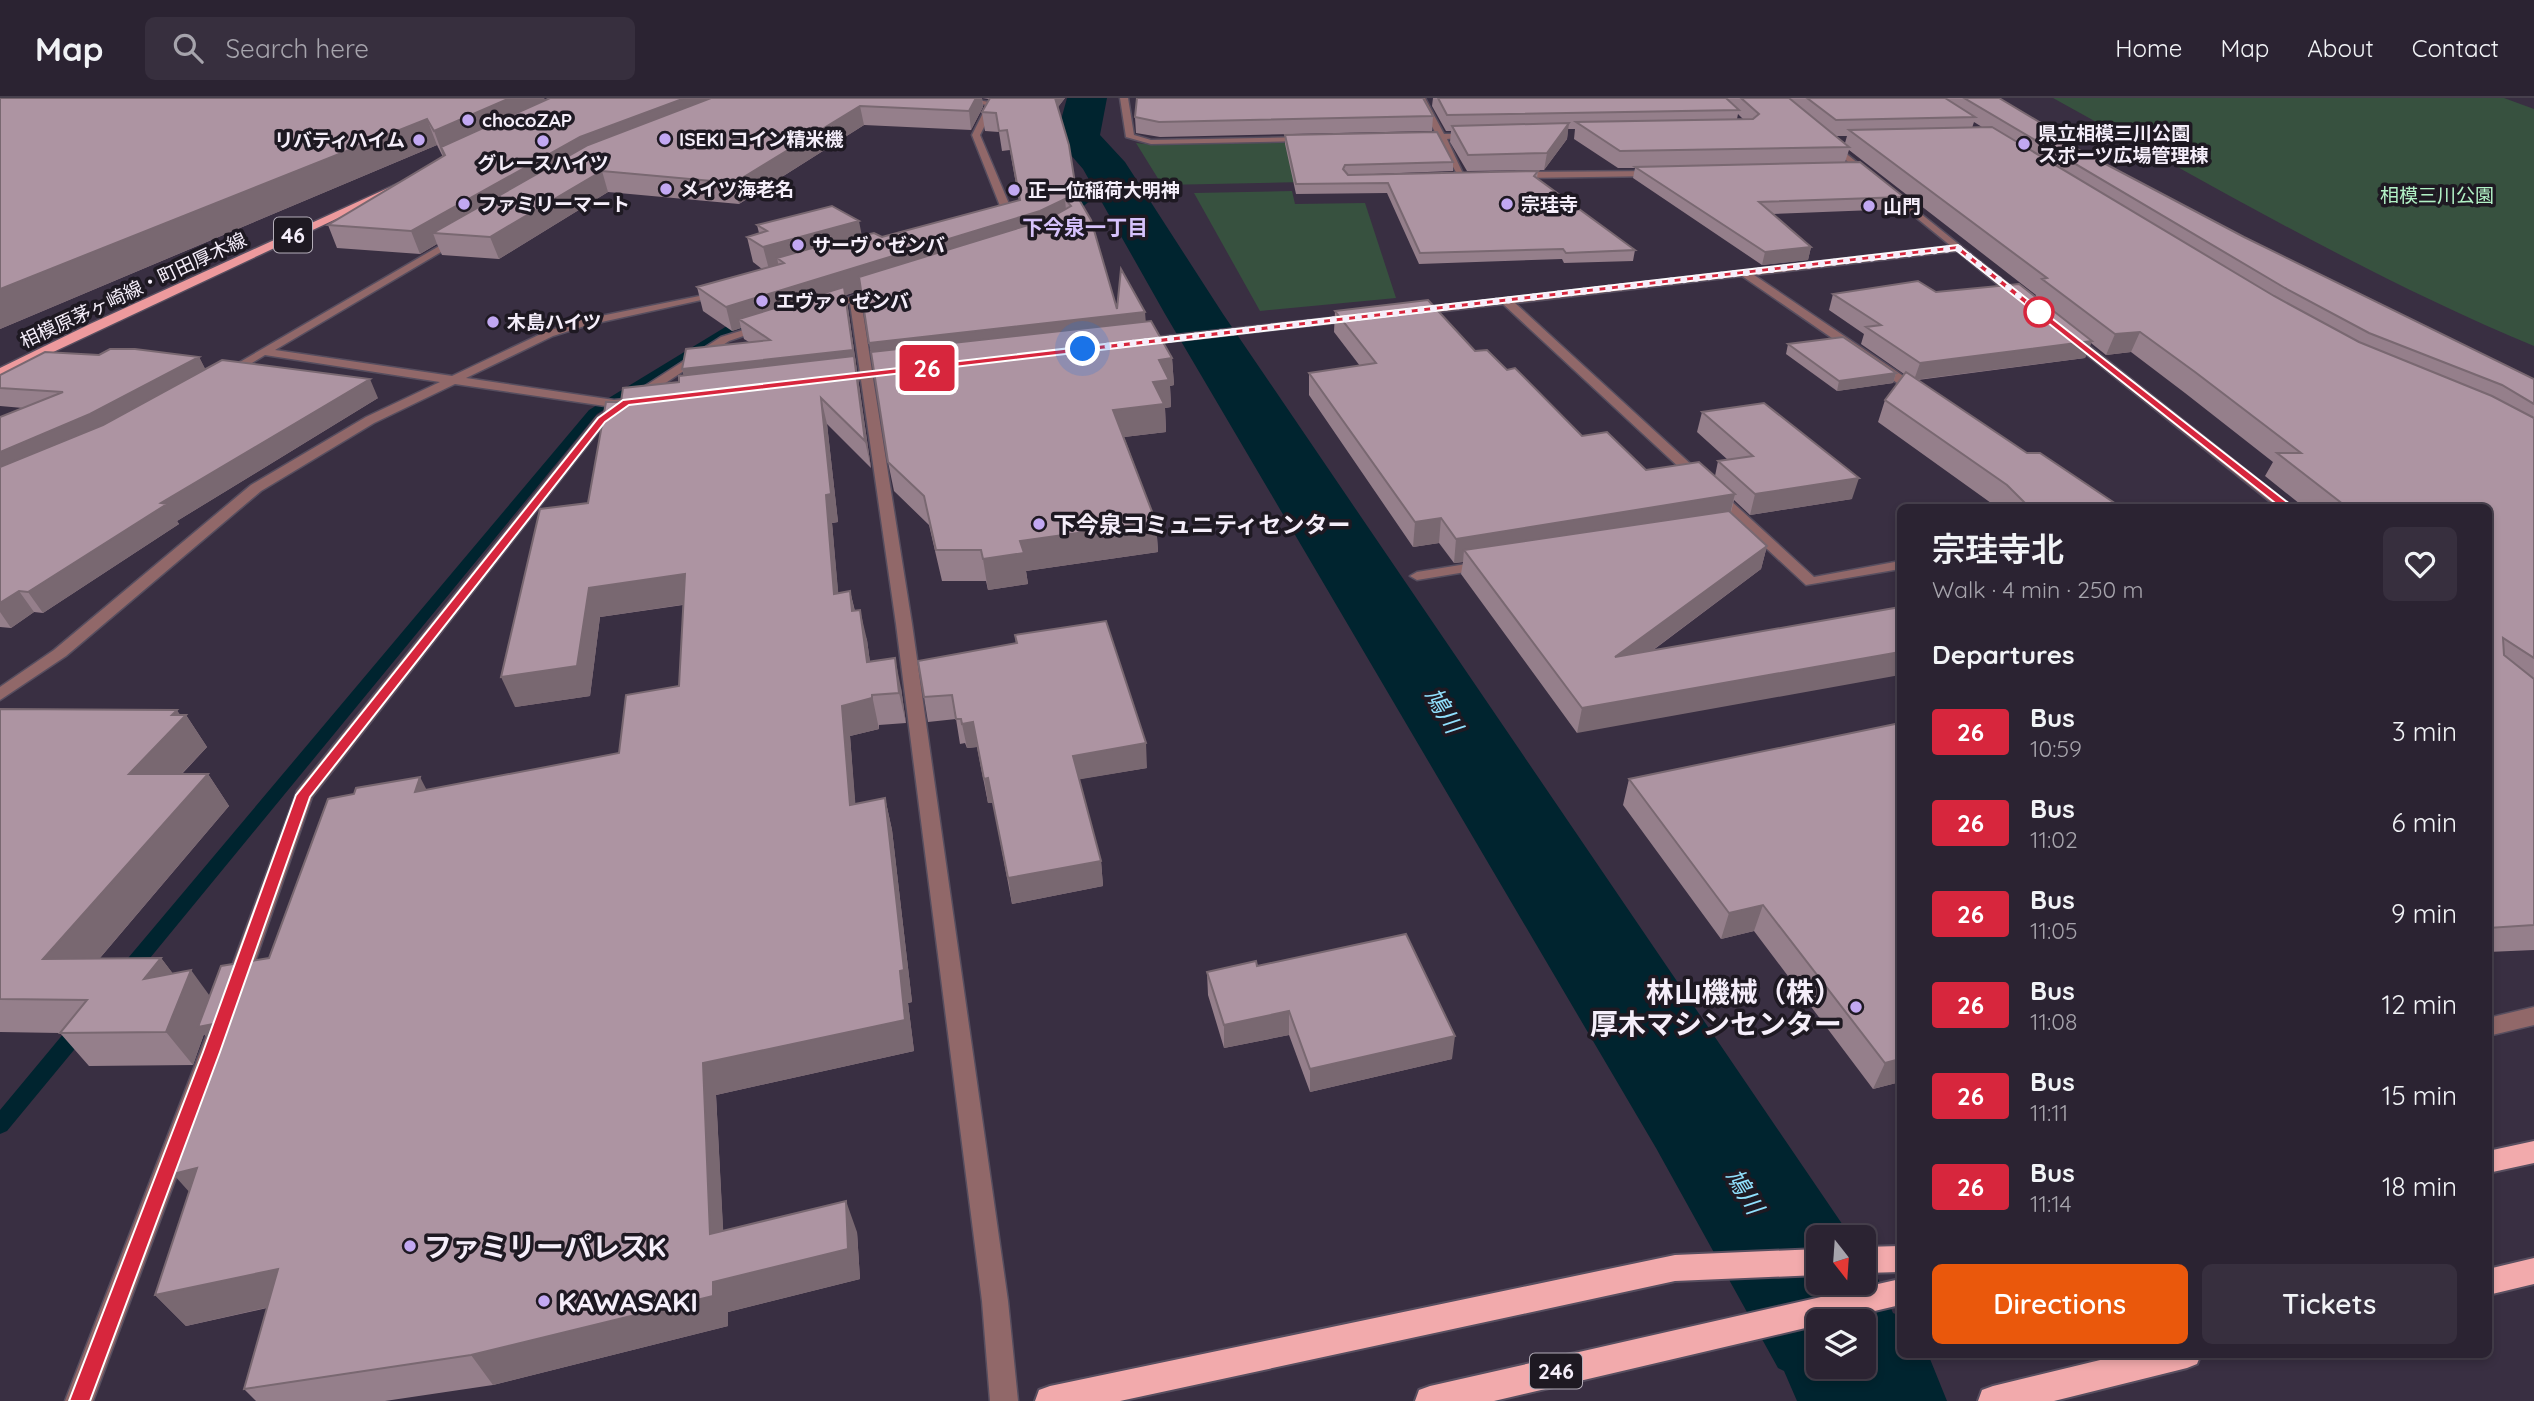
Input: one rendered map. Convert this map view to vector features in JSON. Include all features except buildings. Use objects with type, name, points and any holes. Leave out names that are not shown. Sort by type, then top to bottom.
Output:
[{"type":"highway","points":[[2492,1161],[2534,1152]]},
{"type":"highway","points":[[1050,1401],[1675,1268],[1806,1263]]},
{"type":"highway","points":[[2492,1281],[2534,1271]]},
{"type":"highway","name":"246","points":[[1430,1401],[1682,1340],[1897,1293]]},
{"type":"highway","points":[[1993,1401],[2170,1358]]},
{"type":"main road","name":"相模原茅ヶ崎線・町田厚木線","points":[[0,373],[94,326],[407,182]]},
{"type":"street","points":[[940,98],[992,103],[976,135],[1007,211],[1002,218],[987,224]]},
{"type":"street","points":[[1422,100],[1462,176]]},
{"type":"street","points":[[1409,102],[1436,101]]},
{"type":"street","points":[[1140,106],[1126,102],[1130,137],[1151,142],[1316,139]]},
{"type":"street","points":[[1820,134],[2035,308]]},
{"type":"street","points":[[1399,137],[1481,136]]},
{"type":"street","points":[[1830,142],[1843,142]]},
{"type":"street","points":[[1849,169],[1862,169]]},
{"type":"street","points":[[1503,176],[1669,172]]},
{"type":"street","points":[[1449,177],[1476,176]]},
{"type":"street","points":[[212,382],[475,227]]},
{"type":"street","points":[[1401,313],[1958,248]]},
{"type":"street","points":[[1744,273],[1929,399]]},
{"type":"street","points":[[816,310],[894,285]]},
{"type":"street","points":[[0,695],[60,653],[256,488],[370,420],[549,334],[585,322],[732,290]]},
{"type":"street","points":[[855,298],[869,376],[995,1301],[1004,1401]]},
{"type":"street","points":[[1507,302],[1740,524],[1811,582],[1897,566]]},
{"type":"street","points":[[1123,344],[1374,316]]},
{"type":"street","points":[[79,1401],[212,1052],[303,795],[601,420],[620,403],[726,339],[777,323]]},
{"type":"street","points":[[2057,326],[2282,504]]},
{"type":"street","points":[[265,352],[456,378],[594,401],[620,403],[663,399]]},
{"type":"street","points":[[828,380],[909,371]]},
{"type":"street","points":[[1417,576],[1500,562]]},
{"type":"street","points":[[2492,1026],[2534,1016]]},
{"type":"green space","name":"相模三川公園","points":[[2053,98],[2504,98],[2534,109],[2534,346],[2351,260]]},
{"type":"green space","points":[[1334,141],[1348,181],[1162,185],[1136,143],[1155,145]]},
{"type":"green space","points":[[1292,191],[1295,204],[1365,203],[1396,298],[1260,311],[1194,193]]},
{"type":"waterway","name":"鳩川","points":[[1087,98],[1078,138],[1102,162],[1194,314],[1699,1112],[1820,1309]]},
{"type":"waterway","points":[[1067,216],[1112,178]]},
{"type":"waterway","points":[[125,975],[593,412],[731,328],[749,323]]},
{"type":"waterway","points":[[0,1125],[81,1027]]},
{"type":"waterway","name":"鳩川","points":[[1861,1379],[1875,1401]]},
{"type":"bus line","name":"26","points":[[79,1401],[212,1052],[303,795],[601,420],[627,402],[1958,248],[2282,504]]},
{"type":"place","name":"chocoZAP","points":[[468,120]]},
{"type":"place","name":"ISEKI コイン精米機","points":[[665,139]]},
{"type":"place","name":"リバティハイム","points":[[419,140]]},
{"type":"place","name":"グレースハイツ","points":[[543,141]]},
{"type":"place","name":"県立相模三川公園 スポーツ広場管理棟","points":[[2024,144]]},
{"type":"place","name":"メイツ海老名","points":[[666,189]]},
{"type":"place","name":"正一位稲荷大明神","points":[[1014,190]]},
{"type":"place","name":"ファミリーマート","points":[[464,204]]},
{"type":"place","name":"宗珪寺","points":[[1507,204]]},
{"type":"place","name":"山門","points":[[1869,206]]},
{"type":"place","name":"サーヴ・ゼンバ","points":[[798,245]]},
{"type":"place","name":"エヴァ・ゼンバ","points":[[762,301]]},
{"type":"place","name":"木島ハイツ","points":[[493,322]]},
{"type":"place","name":"下今泉コミュニティセンター","points":[[1039,524]]},
{"type":"place","name":"林山機械（株） 厚木マシンセンター","points":[[1856,1007]]},
{"type":"place","name":"ファミリーパレスK","points":[[410,1246]]},
{"type":"place","name":"KAWASAKI","points":[[544,1301]]},
{"type":"district","name":"下今泉一丁目","points":[[1085,227]]},
{"type":"route","points":[[1083,349],[1958,248],[2046,317],[2039,312]]}]
